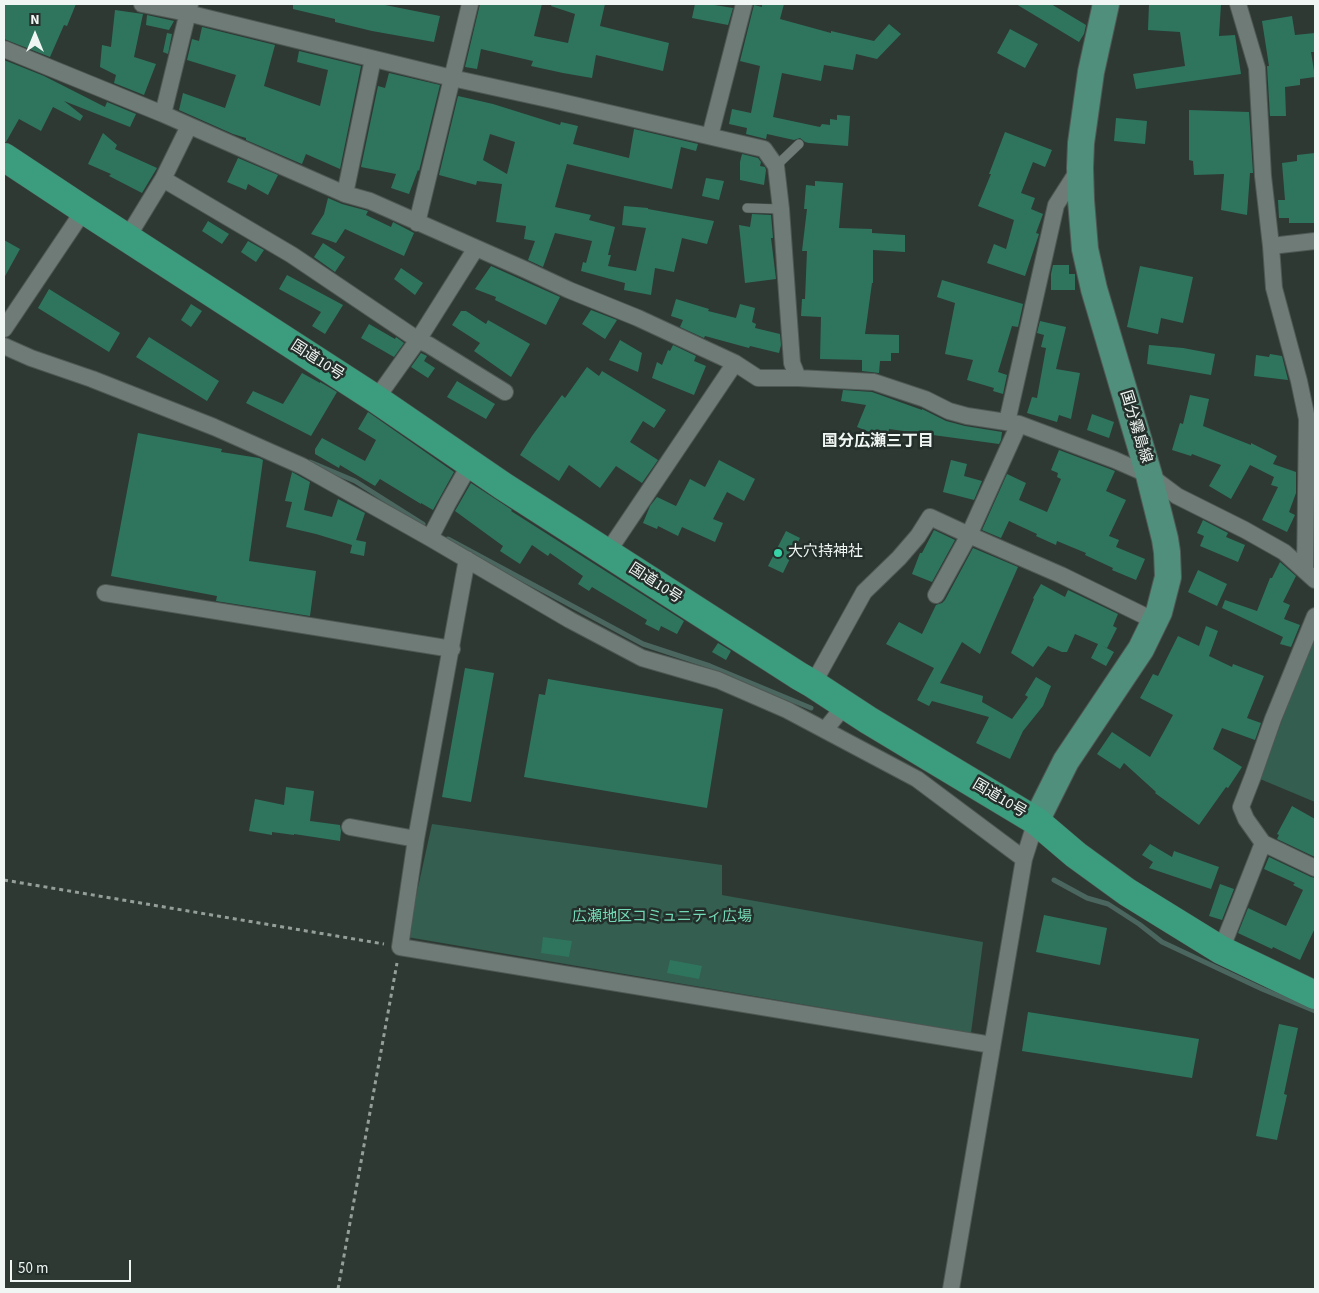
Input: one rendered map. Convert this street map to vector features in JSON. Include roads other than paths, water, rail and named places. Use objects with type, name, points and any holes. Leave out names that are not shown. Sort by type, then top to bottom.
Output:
[{"type":"highway","name":"国道10号","points":[[4,157],[376,399],[502,486],[868,720],[1036,821],[1076,855],[1127,892],[1221,950],[1315,996]]},
{"type":"main road","name":"国分霧島線","points":[[1036,821],[1066,761],[1141,649],[1159,612],[1168,577],[1165,539],[1149,475],[1094,289],[1085,248],[1081,200],[1081,143],[1090,72],[1106,4]]},
{"type":"street","points":[[142,4],[189,9],[373,59],[764,149],[776,166],[792,362],[798,378]]},
{"type":"street","points":[[417,223],[470,4]]},
{"type":"street","points":[[710,136],[744,4]]},
{"type":"street","points":[[1238,4],[1257,68],[1262,176],[1274,288],[1300,381],[1307,419],[1310,575]]},
{"type":"street","points":[[163,114],[189,9]]},
{"type":"street","points":[[4,48],[163,114],[345,194],[370,201],[569,290],[638,318],[735,363],[758,378],[874,382],[925,399],[949,411],[967,416],[1013,423],[1115,460],[1149,475],[1177,496],[1246,530],[1284,552],[1310,575]]},
{"type":"street","points":[[345,194],[373,59]]},
{"type":"street","points":[[127,238],[163,179],[189,126]]},
{"type":"street","points":[[936,595],[969,535],[1013,423],[1056,205],[1080,168]]},
{"type":"street","points":[[163,179],[292,255],[418,340],[505,392]]},
{"type":"street","points":[[4,329],[84,210]]},
{"type":"street","points":[[1271,246],[1315,242]]},
{"type":"street","points":[[376,399],[418,340],[476,248]]},
{"type":"street","points":[[4,346],[206,424],[302,466],[467,559],[570,620],[642,658],[718,680],[787,710],[917,779],[1024,859]]},
{"type":"street","points":[[607,553],[735,363]]},
{"type":"street","points":[[430,538],[470,464]]},
{"type":"street","points":[[813,684],[864,592],[899,558],[918,536],[930,517],[1060,575],[1155,621]]},
{"type":"street","points":[[467,559],[416,839],[400,947],[992,1045]]},
{"type":"street","points":[[104,593],[452,649]]},
{"type":"street","points":[[1315,616],[1273,719],[1241,806],[1246,820],[1263,843],[1315,868]]},
{"type":"street","points":[[825,730],[845,705]]},
{"type":"street","points":[[951,1289],[1024,859],[1036,821]]},
{"type":"street","points":[[350,826],[416,839]]},
{"type":"street","points":[[1221,950],[1263,843]]},
{"type":"lane","points":[[776,166],[799,144]]},
{"type":"lane","points":[[747,208],[780,209]]},
{"type":"waterway","points":[[310,462],[355,481],[423,524]]},
{"type":"waterway","points":[[448,539],[643,644],[710,666],[811,708]]},
{"type":"waterway","points":[[1054,880],[1087,898],[1108,904],[1162,942],[1262,989],[1315,1011]]},
{"type":"place","name":"大穴持神社","points":[[778,553]]},
{"type":"district","name":"国分広瀬三丁目","points":[[878,442]]},
{"type":"park label","name":"広瀬地区コミュニティ広場","points":[[662,918]]}]
